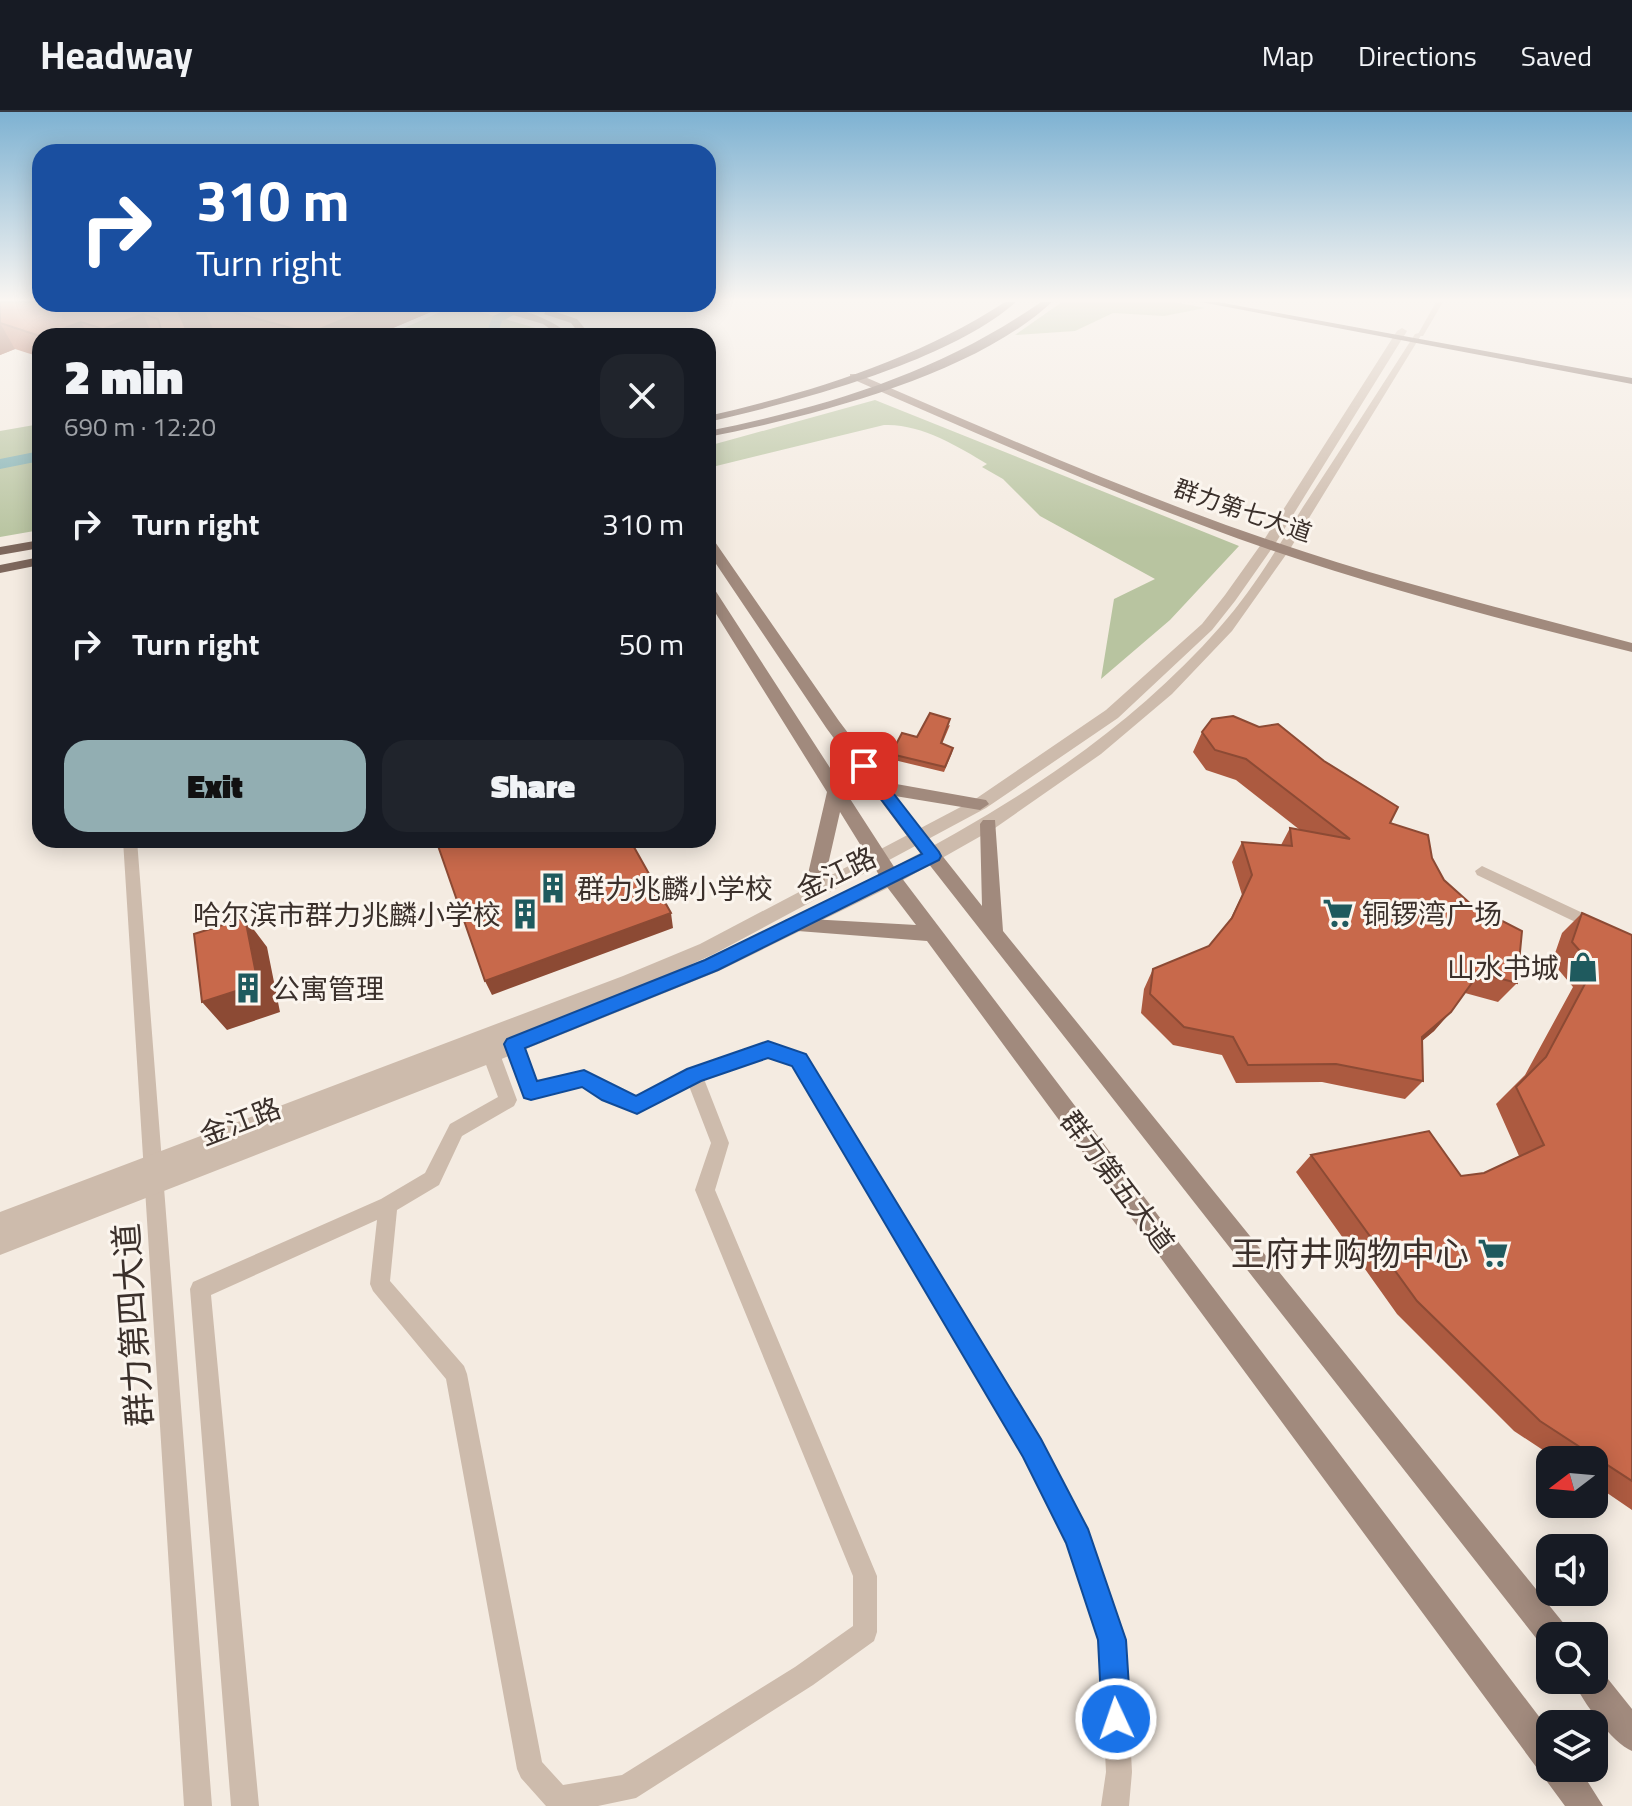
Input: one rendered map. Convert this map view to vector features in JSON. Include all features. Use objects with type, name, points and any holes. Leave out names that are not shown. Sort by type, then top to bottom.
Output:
[{"type":"main road","points":[[716,417],[838,381]]},
{"type":"main road","name":"群力第七大道","points":[[865,381],[1093,478],[1278,541],[1632,648]]},
{"type":"main road","points":[[716,433],[816,409],[895,381]]},
{"type":"main road","name":"群力第七大道","points":[[895,381],[1278,541],[1632,636]]},
{"type":"main road","points":[[0,551],[32,545]]},
{"type":"main road","name":"群力第五大道","points":[[716,553],[916,836],[1543,1622]]},
{"type":"main road","points":[[0,569],[32,563]]},
{"type":"main road","name":"群力第五大道","points":[[716,603],[891,878],[1536,1739]]},
{"type":"main road","points":[[879,787],[980,804]]},
{"type":"main road","points":[[813,891],[836,792]]},
{"type":"main road","points":[[989,824],[993,931]]},
{"type":"main road","points":[[792,925],[933,934]]},
{"type":"main road","points":[[1600,1694],[1632,1735]]},
{"type":"main road","points":[[1568,1782],[1586,1806]]},
{"type":"street","name":"金江路","points":[[0,1224],[154,1175],[491,1054],[712,965],[891,878],[989,824],[1095,750],[1167,691],[1227,628],[1278,541],[1380,381]]},
{"type":"street","name":"金江路","points":[[0,1243],[154,1175],[707,949],[980,804],[1080,738],[1159,674],[1207,627],[1278,541]]},
{"type":"street","name":"群力第四大道","points":[[131,848],[198,1806]]},
{"type":"street","points":[[1482,871],[1632,943]]},
{"type":"street","points":[[513,1044],[531,1092],[584,1078],[609,1094],[637,1105],[694,1075],[768,1050],[799,1060],[1032,1448],[1078,1538],[1112,1640],[1119,1772],[1115,1806]]},
{"type":"street","points":[[245,1806],[200,1289],[388,1205],[432,1179],[456,1130],[508,1100],[491,1054]]},
{"type":"street","points":[[388,1205],[380,1284],[456,1374],[530,1769],[558,1799],[626,1788],[804,1676],[865,1632],[865,1576],[705,1190],[720,1143],[694,1075]]},
{"type":"green space","points":[[875,400],[1239,546],[1170,620],[1101,679],[1114,599],[1155,579],[1040,516],[1003,479],[982,467],[987,464],[938,437],[897,425],[884,425],[716,466],[716,444]]},
{"type":"green space","points":[[32,425],[32,531],[0,537],[0,431]]},
{"type":"building","points":[[930,713],[950,719],[941,743],[953,748],[945,767],[891,754],[902,733],[917,737]]},
{"type":"building","name":"铜锣湾广场","points":[[1233,716],[1259,727],[1278,724],[1324,761],[1398,807],[1390,823],[1428,835],[1432,858],[1444,880],[1473,906],[1522,931],[1517,983],[1479,973],[1451,1012],[1422,1037],[1423,1081],[1336,1064],[1248,1065],[1233,1037],[1184,1027],[1150,994],[1153,969],[1209,946],[1232,918],[1252,875],[1242,842],[1292,846],[1290,828],[1350,839],[1246,759],[1215,750],[1202,732],[1212,719]]},
{"type":"building","name":"群力兆麟小学校","points":[[439,848],[634,848],[671,913],[485,981]]},
{"type":"building","name":"王府井购物中心","points":[[1582,913],[1632,935],[1632,1481],[1608,1465],[1608,1446],[1578,1446],[1540,1421],[1417,1301],[1311,1155],[1429,1131],[1461,1176],[1484,1173],[1544,1145],[1516,1087],[1546,1057],[1594,967],[1572,942]]},
{"type":"building","points":[[245,918],[258,984],[202,1002],[194,934]]},
{"type":"waterway","points":[[0,464],[32,458]]},
{"type":"place","name":"群力兆麟小学校","points":[[553,888]]},
{"type":"place","name":"铜锣湾广场","points":[[1338,913]]},
{"type":"place","name":"哈尔滨市群力兆麟小学校","points":[[525,914]]},
{"type":"place","name":"山水书城","points":[[1583,967]]},
{"type":"place","name":"公寓管理","points":[[248,988]]},
{"type":"place","name":"王府井购物中心","points":[[1493,1253]]},
{"type":"route","points":[[864,766],[933,856],[712,965],[513,1044],[531,1092],[584,1078],[609,1094],[637,1105],[694,1075],[768,1050],[799,1060],[1032,1448],[1078,1538],[1112,1640],[1116,1719]]}]
